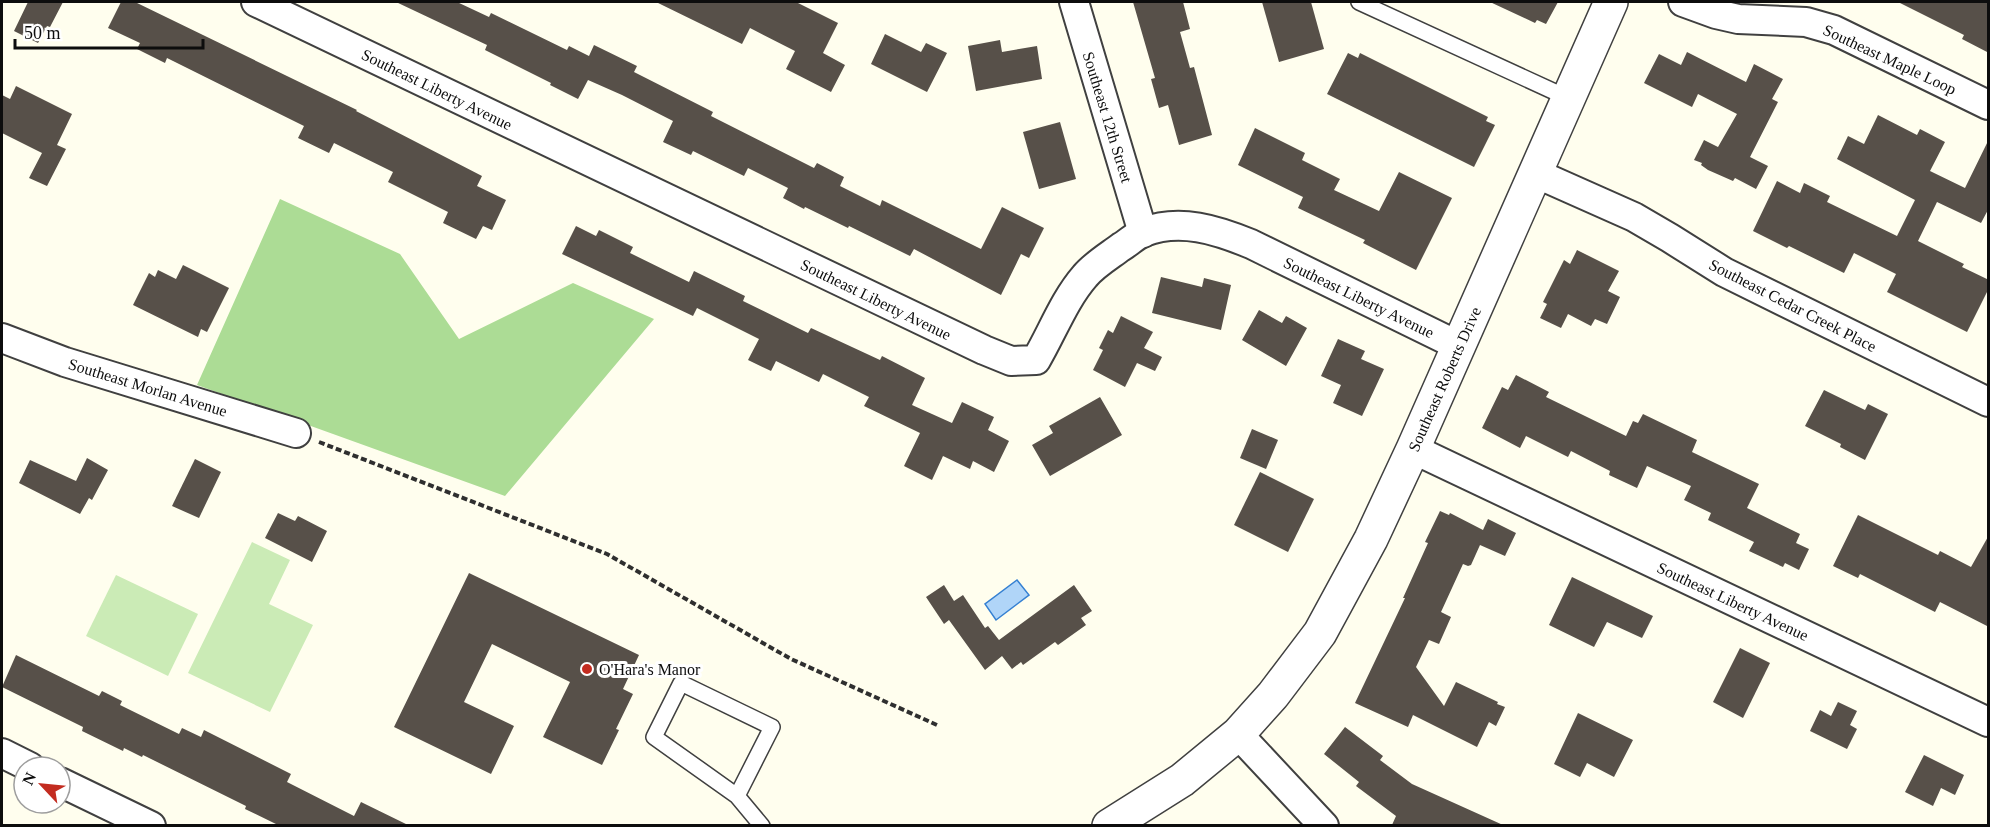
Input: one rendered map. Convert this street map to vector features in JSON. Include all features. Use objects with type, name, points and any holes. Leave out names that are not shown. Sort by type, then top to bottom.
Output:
[{"type":"street","name":"Southeast Liberty Avenue","points":[[256,2],[299,11],[974,345],[1011,361],[1036,360],[1067,303],[1085,276],[1111,254],[1143,233],[1170,226],[1194,226],[1224,233],[1251,244],[1459,346]]},
{"type":"street","name":"Southeast 12th Street","points":[[1074,2],[1143,233]]},
{"type":"street","name":"Southeast Roberts Drive","points":[[1109,825],[1182,780],[1238,734],[1274,695],[1320,633],[1371,539],[1413,449],[1611,2]]},
{"type":"street","name":"Southeast Maple Loop","points":[[1683,2],[1738,19],[1806,22],[1834,30],[1989,105]]},
{"type":"street","name":"Southeast Cedar Creek Place","points":[[1535,173],[1634,217],[1724,272],[1989,402]]},
{"type":"street","name":"Southeast Morlan Avenue","points":[[2,338],[65,362],[296,433]]},
{"type":"street","name":"Southeast Liberty Avenue","points":[[1413,449],[1989,722]]},
{"type":"street","points":[[1238,734],[1324,825]]},
{"type":"street","points":[[72,788],[151,825]]},
{"type":"lane","points":[[1359,2],[1568,98]]},
{"type":"lane","points":[[737,796],[772,728],[681,683],[654,737],[737,796],[762,825]]},
{"type":"path","points":[[296,433],[607,554],[790,659],[937,725]]},
{"type":"green space","points":[[280,199],[400,254],[459,339],[573,283],[654,319],[505,496],[197,385]]},
{"type":"green space","points":[[252,542],[290,560],[269,604],[313,625],[270,712],[188,673]]},
{"type":"green space","points":[[116,575],[198,614],[168,676],[86,636]]},
{"type":"water","points":[[1017,580],[1029,595],[996,620],[985,604]]},
{"type":"building","points":[[28,2],[63,2],[50,27],[47,26],[38,43],[14,31]]},
{"type":"building","points":[[121,2],[135,2],[357,110],[482,176],[477,186],[506,200],[492,230],[483,226],[476,239],[443,223],[448,212],[388,182],[393,172],[334,143],[329,153],[298,138],[304,126],[167,58],[165,63],[137,49],[140,43],[108,28]]},
{"type":"building","points":[[396,2],[457,2],[489,17],[491,13],[567,50],[569,46],[589,56],[594,45],[637,66],[634,72],[713,112],[711,116],[814,168],[817,163],[844,177],[840,186],[880,206],[882,200],[981,249],[1002,207],[1044,228],[1029,258],[1021,254],[1001,295],[914,249],[910,256],[849,226],[848,228],[805,207],[804,209],[783,198],[788,188],[748,168],[744,176],[693,151],[691,155],[663,142],[673,121],[622,95],[588,80],[578,99],[485,50],[487,45]]},
{"type":"building","points":[[656,2],[796,2],[838,23],[823,53],[845,65],[831,92],[786,69],[795,51],[750,28],[742,44]]},
{"type":"building","points":[[1133,2],[1183,2],[1190,29],[1180,32],[1190,68],[1194,67],[1212,135],[1179,145],[1168,105],[1159,108],[1151,79],[1155,78]]},
{"type":"building","points":[[1262,2],[1311,2],[1324,49],[1279,62]]},
{"type":"building","points":[[1490,2],[1558,2],[1546,24],[1537,20],[1535,23]]},
{"type":"building","points":[[1898,2],[1989,2],[1989,53],[1962,39],[1964,35]]},
{"type":"building","points":[[885,34],[921,52],[926,43],[947,53],[927,92],[871,64]]},
{"type":"building","points":[[1000,40],[1002,52],[1037,46],[1042,79],[976,91],[968,46]]},
{"type":"building","points":[[1687,52],[1746,82],[1754,64],[1783,79],[1772,99],[1778,102],[1750,157],[1768,166],[1756,189],[1735,178],[1733,181],[1708,170],[1701,165],[1702,163],[1694,160],[1704,140],[1718,147],[1737,114],[1698,94],[1692,107],[1644,83],[1659,54],[1681,65]]},
{"type":"building","points":[[1348,53],[1358,58],[1360,53],[1488,117],[1486,121],[1495,125],[1474,167],[1327,94]]},
{"type":"building","points":[[16,86],[72,114],[57,145],[66,149],[47,186],[29,178],[42,153],[2,133],[2,95],[10,99]]},
{"type":"building","points":[[1878,115],[1917,135],[1920,129],[1945,142],[1930,171],[1965,188],[1989,139],[1989,208],[1981,223],[1937,202],[1918,241],[1964,264],[1962,267],[1989,280],[1989,288],[1967,332],[1887,292],[1896,274],[1854,253],[1844,273],[1753,231],[1777,181],[1800,193],[1804,183],[1830,196],[1827,202],[1897,236],[1915,200],[1837,159],[1848,136],[1864,144]]},
{"type":"building","points":[[1060,122],[1076,179],[1039,189],[1023,132]]},
{"type":"building","points":[[1255,128],[1305,153],[1302,160],[1340,179],[1334,190],[1379,211],[1399,172],[1452,198],[1416,270],[1363,243],[1365,240],[1298,208],[1303,197],[1238,165]]},
{"type":"building","points":[[576,226],[596,236],[599,230],[633,247],[630,253],[689,282],[694,271],[745,296],[743,301],[808,333],[811,328],[880,360],[882,356],[925,378],[912,405],[952,423],[962,402],[994,417],[988,430],[1009,441],[994,472],[973,461],[970,469],[943,456],[932,480],[904,466],[920,433],[864,406],[869,397],[823,374],[819,382],[776,361],[771,371],[748,360],[759,339],[697,308],[693,316],[562,254]]},
{"type":"building","points":[[1577,250],[1619,271],[1608,291],[1620,297],[1607,324],[1595,319],[1591,326],[1568,314],[1561,328],[1540,318],[1547,304],[1543,302],[1564,260],[1570,264]]},
{"type":"building","points":[[183,265],[229,288],[207,332],[201,329],[198,337],[133,305],[149,273],[155,277],[158,270],[176,279]]},
{"type":"building","points":[[1161,277],[1202,287],[1204,278],[1231,285],[1221,330],[1152,313]]},
{"type":"building","points":[[1259,310],[1282,323],[1286,316],[1307,328],[1286,366],[1242,340]]},
{"type":"building","points":[[1121,316],[1153,332],[1144,348],[1162,357],[1155,371],[1137,363],[1125,387],[1093,370],[1103,350],[1099,348],[1108,330],[1113,333]]},
{"type":"building","points":[[1338,339],[1365,351],[1361,359],[1384,369],[1362,416],[1333,403],[1341,385],[1321,376]]},
{"type":"building","points":[[1516,375],[1549,392],[1546,397],[1626,436],[1633,421],[1638,423],[1643,414],[1697,440],[1692,452],[1759,484],[1747,508],[1800,534],[1796,543],[1809,549],[1799,570],[1785,563],[1783,567],[1749,551],[1754,542],[1708,520],[1711,513],[1684,500],[1691,486],[1647,466],[1637,488],[1609,475],[1610,471],[1571,451],[1568,457],[1526,436],[1520,448],[1482,428],[1502,387],[1508,390]]},
{"type":"building","points":[[1824,390],[1865,410],[1868,404],[1888,414],[1865,460],[1840,447],[1841,444],[1805,426]]},
{"type":"building","points":[[1100,397],[1122,435],[1050,476],[1032,445],[1053,433],[1049,426]]},
{"type":"building","points":[[1252,429],[1278,440],[1266,469],[1240,458]]},
{"type":"building","points":[[87,458],[108,470],[92,500],[89,498],[80,514],[19,483],[30,460],[76,481]]},
{"type":"building","points":[[195,459],[221,472],[199,518],[172,506]]},
{"type":"building","points":[[1260,472],[1314,499],[1288,552],[1234,525]]},
{"type":"building","points":[[1440,511],[1449,515],[1450,513],[1483,530],[1488,519],[1516,533],[1505,556],[1480,545],[1471,565],[1463,564],[1441,612],[1451,617],[1439,644],[1429,640],[1416,667],[1444,706],[1456,682],[1505,707],[1496,726],[1489,722],[1477,747],[1413,715],[1408,727],[1355,703],[1405,598],[1403,598],[1428,543],[1425,542]]},
{"type":"building","points":[[278,513],[295,521],[298,516],[327,531],[312,562],[265,538]]},
{"type":"building","points":[[1858,515],[1938,555],[1940,551],[1971,567],[1989,535],[1989,627],[1940,602],[1935,612],[1860,574],[1858,578],[1833,566]]},
{"type":"building","name":"O'Hara's Manor","points":[[469,573],[639,655],[623,689],[633,694],[602,765],[543,737],[570,682],[492,644],[464,702],[514,726],[491,774],[394,727]]},
{"type":"building","points":[[1572,577],[1653,616],[1642,638],[1607,622],[1594,647],[1549,625]]},
{"type":"building","points":[[944,585],[954,601],[963,595],[985,628],[988,626],[999,640],[1074,585],[1092,611],[1081,618],[1086,625],[1058,645],[1055,642],[1023,665],[1021,662],[1012,669],[1002,656],[985,670],[949,620],[944,624],[926,597]]},
{"type":"building","points":[[1740,648],[1770,663],[1743,718],[1713,702]]},
{"type":"building","points":[[16,655],[99,696],[102,691],[122,701],[120,705],[179,734],[182,728],[201,737],[204,730],[291,774],[287,782],[354,816],[361,802],[408,825],[278,825],[245,809],[246,806],[143,755],[142,757],[124,748],[123,751],[82,731],[83,727],[2,687]]},
{"type":"building","points":[[1838,702],[1857,711],[1850,725],[1857,729],[1847,749],[1810,731],[1820,710],[1831,716]]},
{"type":"building","points":[[1578,713],[1633,740],[1614,777],[1587,763],[1580,777],[1554,764]]},
{"type":"building","points":[[1345,727],[1383,756],[1380,760],[1412,784],[1503,825],[1392,825],[1396,816],[1356,786],[1359,782],[1324,754]]},
{"type":"building","points":[[1924,755],[1964,775],[1955,795],[1941,788],[1933,806],[1905,792]]},
{"type":"place","name":"O'Hara's Manor","points":[[587,669]]}]
